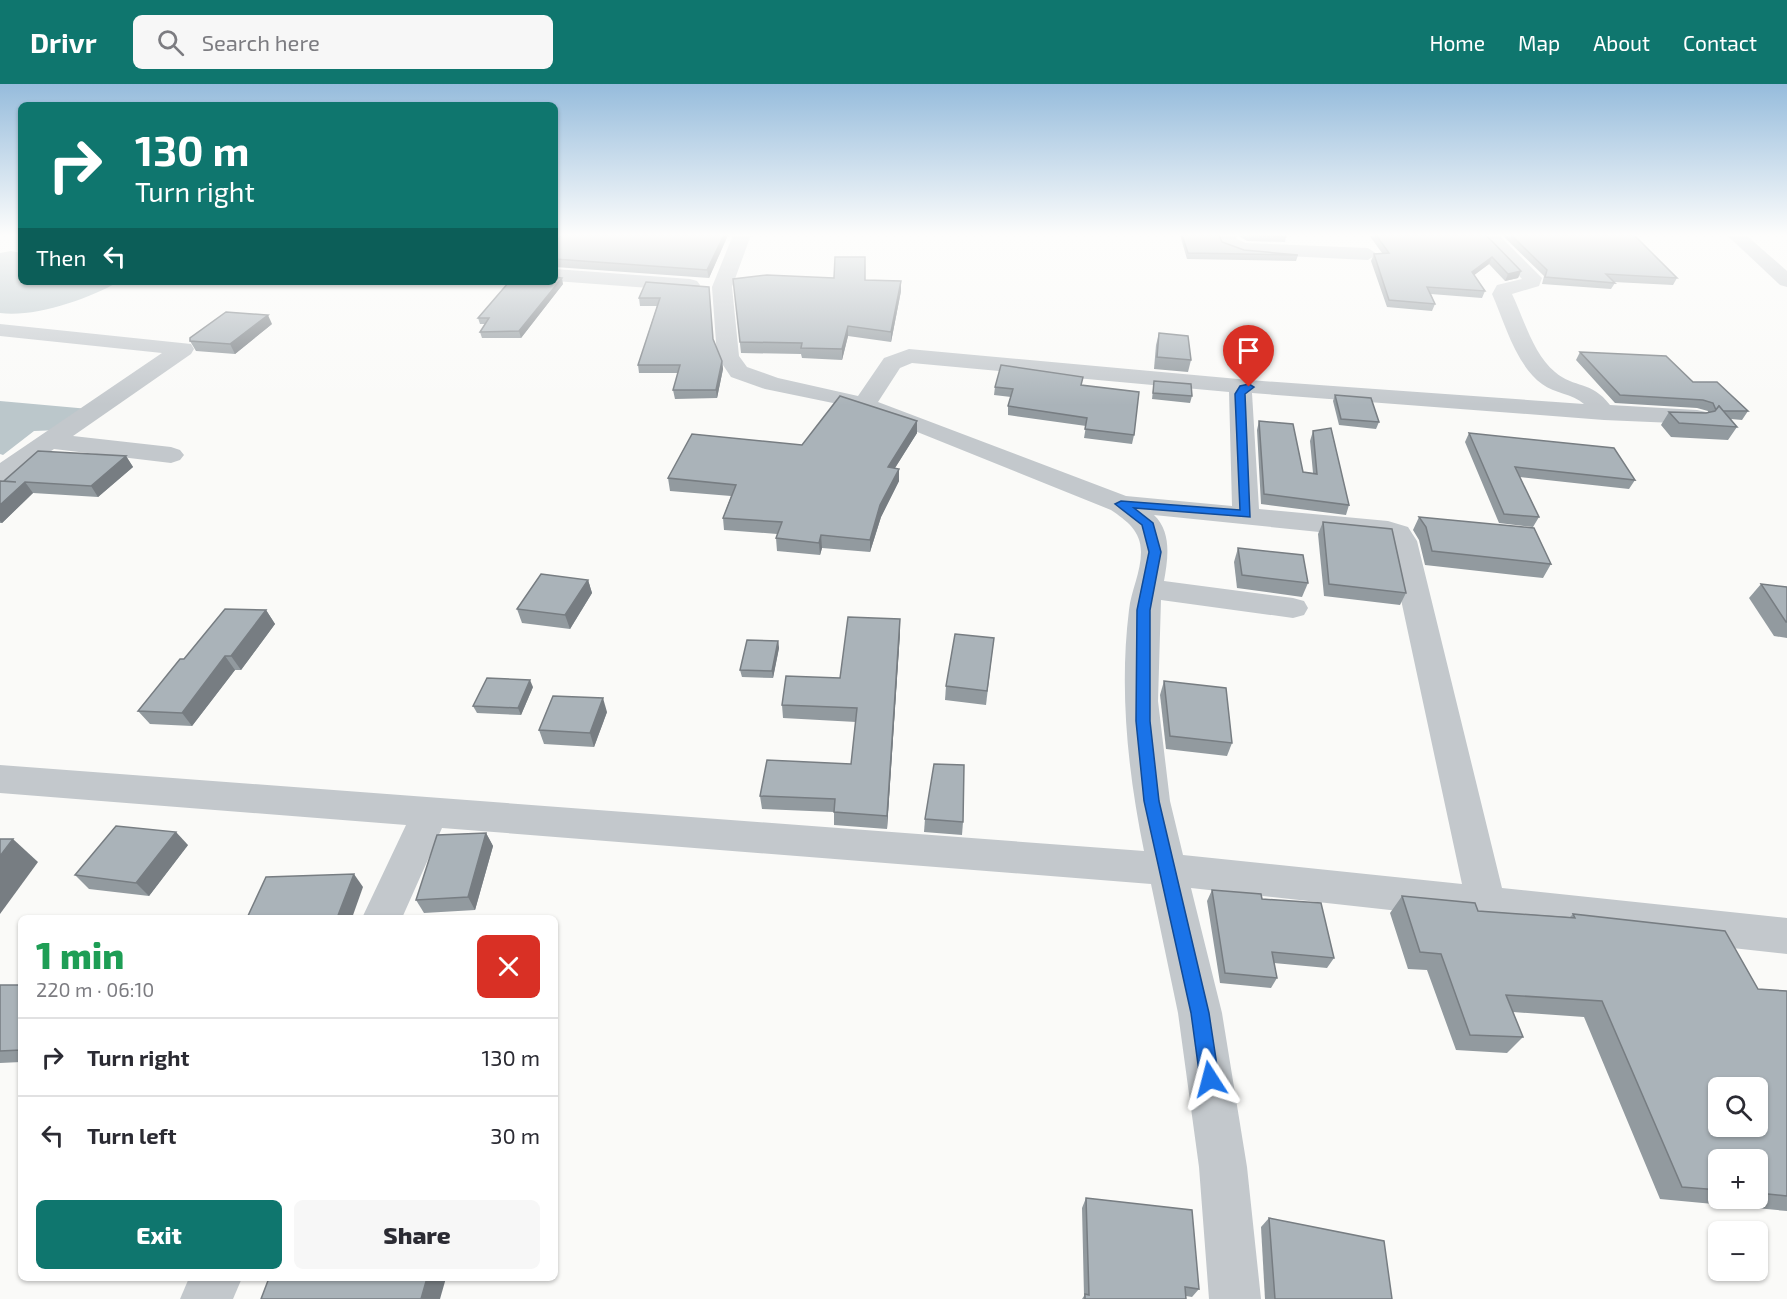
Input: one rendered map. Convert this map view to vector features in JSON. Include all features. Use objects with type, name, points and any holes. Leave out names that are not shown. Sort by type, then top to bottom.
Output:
[{"type":"street","points":[[722,292],[728,356],[739,372],[772,384],[864,405],[898,416],[1121,504],[1147,523],[1155,552],[1144,610],[1142,701],[1152,801],[1200,1013],[1223,1167],[1235,1299]]},
{"type":"street","points":[[1503,292],[1502,294],[1537,365],[1554,382],[1584,390],[1593,396],[1604,413]]},
{"type":"street","points":[[0,330],[183,349],[0,475]]},
{"type":"street","points":[[864,405],[892,363],[909,356],[1249,387]]},
{"type":"street","points":[[1246,514],[1240,394],[1243,388],[1271,386],[1604,413],[1697,417]]},
{"type":"street","points":[[50,441],[171,455]]},
{"type":"street","points":[[1121,504],[1246,514],[1388,529],[1398,533],[1403,541],[1486,904]]},
{"type":"street","points":[[1148,588],[1293,608]]},
{"type":"street","points":[[0,779],[1166,869],[1787,936]]},
{"type":"street","points":[[383,915],[431,812]]},
{"type":"street","points":[[206,1299],[215,1281]]},
{"type":"shaded area","points":[[0,292],[99,292],[77,301],[44,310],[28,313],[0,313]]},
{"type":"shaded area","points":[[0,401],[89,409],[60,430],[34,431],[3,455],[0,454]]},
{"type":"building","points":[[501,292],[551,292],[519,331],[480,332],[489,318],[478,318]]},
{"type":"building","points":[[642,292],[709,292],[713,339],[722,361],[716,390],[673,390],[680,365],[638,365],[660,298],[639,298]]},
{"type":"building","points":[[734,292],[899,292],[891,332],[848,326],[842,349],[801,348],[802,343],[740,342]]},
{"type":"building","points":[[1386,292],[1429,292],[1435,304],[1389,300]]},
{"type":"building","points":[[226,312],[268,315],[230,344],[190,341],[190,338]]},
{"type":"building","points":[[1159,333],[1188,336],[1191,360],[1157,357]]},
{"type":"building","points":[[1580,352],[1666,356],[1693,382],[1717,382],[1748,411],[1723,411],[1719,406],[1716,410],[1713,403],[1703,400],[1620,395]]},
{"type":"building","points":[[1001,365],[1083,377],[1081,385],[1139,392],[1134,435],[1085,429],[1087,418],[1008,406],[1013,389],[995,387]]},
{"type":"building","points":[[1154,381],[1191,384],[1192,396],[1153,393]]},
{"type":"building","points":[[1335,395],[1371,398],[1379,422],[1341,419]]},
{"type":"building","points":[[840,396],[917,421],[888,467],[899,469],[880,505],[870,540],[821,535],[819,543],[776,538],[782,522],[723,518],[736,485],[668,478],[692,434],[802,445]]},
{"type":"building","points":[[1719,406],[1737,427],[1679,423],[1669,412],[1706,413],[1715,411]]},
{"type":"building","points":[[1259,421],[1293,424],[1303,472],[1317,474],[1313,431],[1331,428],[1349,505],[1264,494]]},
{"type":"building","points":[[1469,433],[1614,448],[1635,480],[1515,467],[1539,517],[1504,514]]},
{"type":"building","points":[[38,451],[126,456],[91,486],[25,482],[0,505],[0,481],[16,482],[4,481]]},
{"type":"building","points":[[1419,517],[1534,528],[1551,564],[1432,551],[1426,527]]},
{"type":"building","points":[[1323,522],[1392,529],[1406,593],[1329,584]]},
{"type":"building","points":[[1238,548],[1303,555],[1308,583],[1242,575]]},
{"type":"building","points":[[541,574],[588,580],[565,615],[517,609]]},
{"type":"building","points":[[1761,584],[1787,587],[1787,622],[1786,622]]},
{"type":"building","points":[[225,609],[266,610],[231,656],[225,656],[182,713],[138,711],[180,659],[184,659]]},
{"type":"building","points":[[848,617],[900,619],[887,816],[834,812],[835,799],[760,796],[767,760],[851,764],[857,708],[782,705],[786,676],[840,678]]},
{"type":"building","points":[[955,634],[994,638],[987,691],[946,686]]},
{"type":"building","points":[[747,640],[778,641],[772,671],[740,670]]},
{"type":"building","points":[[487,678],[530,680],[518,708],[473,706]]},
{"type":"building","points":[[1164,681],[1226,688],[1232,743],[1170,736]]},
{"type":"building","points":[[553,696],[603,698],[590,733],[539,730]]},
{"type":"building","points":[[934,764],[964,765],[963,822],[925,819]]},
{"type":"building","points":[[116,826],[176,832],[136,883],[75,875]]},
{"type":"building","points":[[486,833],[468,897],[416,900],[437,835]]},
{"type":"building","points":[[0,839],[13,839],[0,856]]},
{"type":"building","points":[[354,874],[338,915],[248,915],[266,877]]},
{"type":"building","points":[[1212,890],[1261,894],[1262,899],[1321,903],[1334,958],[1272,952],[1277,978],[1225,973]]},
{"type":"building","points":[[1402,896],[1475,903],[1478,911],[1575,918],[1573,914],[1725,931],[1758,989],[1787,991],[1787,1196],[1768,1194],[1768,1149],[1708,1149],[1708,1189],[1682,1187],[1602,1001],[1506,995],[1523,1037],[1470,1035],[1441,954],[1420,952]]},
{"type":"building","points":[[0,985],[18,985],[18,1050],[0,1051]]},
{"type":"building","points":[[1086,1198],[1192,1210],[1199,1289],[1185,1287],[1186,1299],[1085,1299],[1085,1294],[1089,1295]]},
{"type":"building","points":[[1269,1218],[1384,1241],[1392,1299],[1275,1299]]},
{"type":"building","points":[[268,1281],[426,1281],[421,1299],[261,1299]]},
{"type":"route","points":[[1210,1079],[1200,1013],[1152,801],[1143,721],[1144,610],[1155,552],[1147,523],[1121,504],[1246,514],[1240,394],[1243,388],[1249,387]]}]
